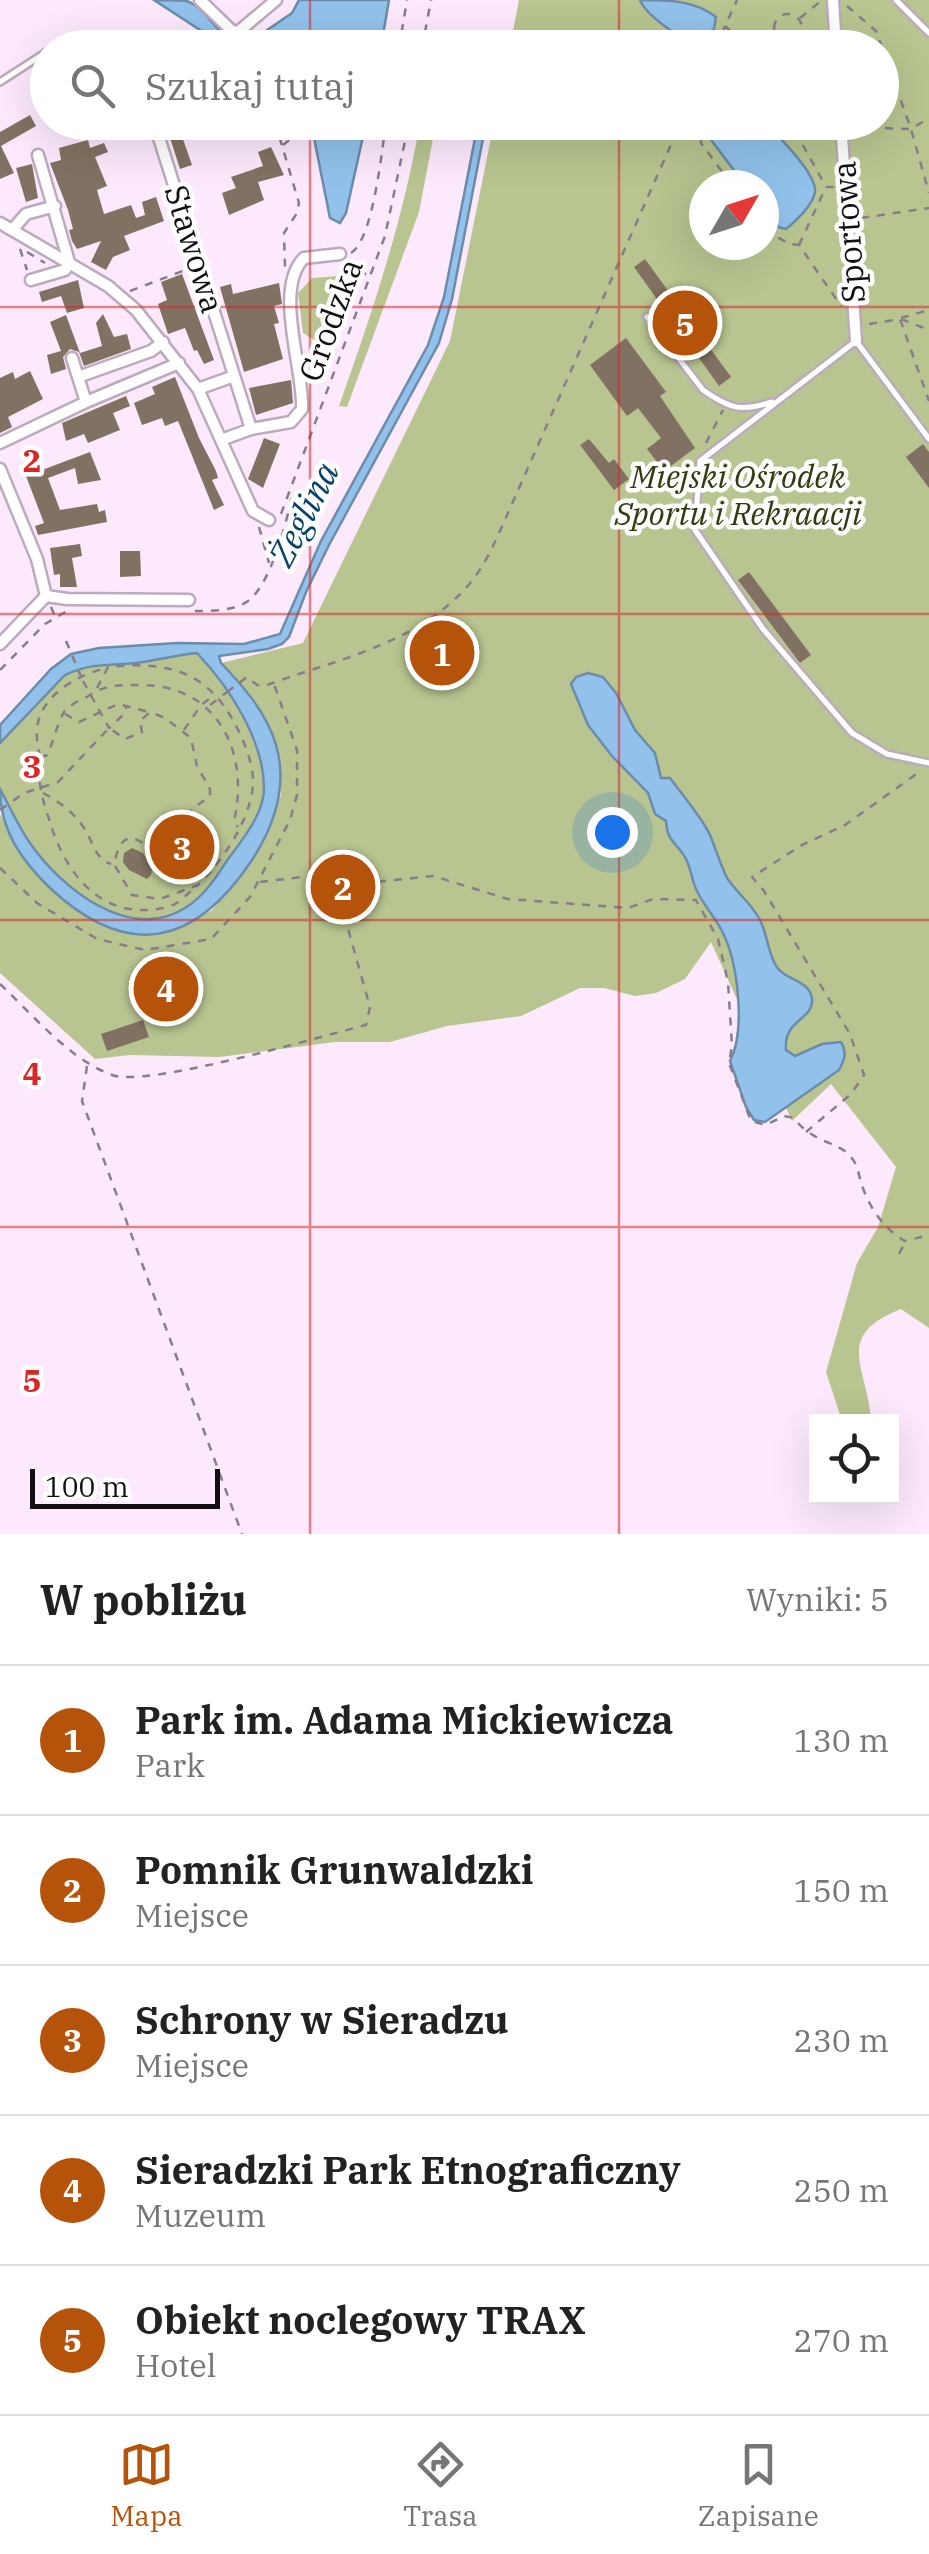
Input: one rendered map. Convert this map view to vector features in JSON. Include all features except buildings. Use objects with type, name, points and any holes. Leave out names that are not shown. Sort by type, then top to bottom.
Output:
[{"type":"street","points":[[200,0],[231,30]]},
{"type":"street","points":[[240,30],[276,0]]},
{"type":"street","points":[[829,2],[833,30]]},
{"type":"street","name":"Stawowa","points":[[160,140],[251,429]]},
{"type":"street","name":"Sportowa","points":[[843,140],[856,342]]},
{"type":"street","points":[[30,280],[65,270],[69,262],[38,156]]},
{"type":"street","points":[[15,234],[26,214],[54,206]]},
{"type":"street","points":[[0,223],[124,298],[198,389],[263,518]]},
{"type":"street","points":[[221,440],[251,429],[292,422],[302,409],[290,301],[300,261],[340,254]]},
{"type":"street","points":[[78,378],[151,351],[163,342]]},
{"type":"street","points":[[72,358],[86,402]]},
{"type":"street","points":[[0,443],[179,363]]},
{"type":"street","points":[[198,389],[234,376]]},
{"type":"street","points":[[0,469],[37,559],[46,596]]},
{"type":"street","points":[[46,596],[190,606]]},
{"type":"street","points":[[0,644],[46,596]]},
{"type":"lane","points":[[896,0],[929,32]]},
{"type":"lane","points":[[0,82],[30,62]]},
{"type":"lane","points":[[647,317],[703,390],[745,410],[776,401]]},
{"type":"lane","points":[[929,438],[856,342],[700,460],[696,530],[763,629],[852,733],[887,754],[929,764]]},
{"type":"path","points":[[402,30],[408,0]]},
{"type":"path","points":[[425,30],[430,0]]},
{"type":"path","points":[[723,30],[737,0]]},
{"type":"path","points":[[799,18],[829,2],[847,6],[875,30]]},
{"type":"path","points":[[775,30],[782,15],[791,14],[799,18],[802,30]]},
{"type":"path","points":[[725,26],[729,30]]},
{"type":"path","points":[[899,95],[929,192]]},
{"type":"path","points":[[899,127],[911,128],[929,118]]},
{"type":"path","points":[[280,140],[299,203],[284,232],[282,248],[290,301]]},
{"type":"path","points":[[282,146],[289,140]]},
{"type":"path","points":[[370,276],[345,267],[340,254],[352,253],[362,240],[382,140]]},
{"type":"path","name":"Grodzka","points":[[263,518],[283,513],[370,276],[396,196],[407,140]]},
{"type":"path","points":[[203,707],[244,679],[251,677],[257,685],[274,682],[396,640],[447,606],[472,581],[491,550],[674,140]]},
{"type":"path","points":[[701,140],[721,170]]},
{"type":"path","points":[[797,140],[826,188]]},
{"type":"path","points":[[826,188],[846,186]]},
{"type":"path","points":[[799,245],[826,188]]},
{"type":"path","points":[[848,220],[929,208]]},
{"type":"path","points":[[15,234],[30,280]]},
{"type":"path","points":[[779,238],[799,245],[842,308]]},
{"type":"path","points":[[124,298],[136,287],[189,269]]},
{"type":"path","points":[[855,326],[929,310]]},
{"type":"path","points":[[900,319],[929,330]]},
{"type":"path","points":[[900,319],[929,401]]},
{"type":"path","points":[[700,460],[726,404]]},
{"type":"path","points":[[190,606],[216,610],[247,603],[270,566],[287,517],[292,488]]},
{"type":"path","points":[[263,518],[270,566]]},
{"type":"path","points":[[0,670],[55,616],[78,608]]},
{"type":"path","points":[[66,640],[89,696],[109,728],[125,739],[142,732],[140,720],[150,712]]},
{"type":"path","points":[[98,690],[96,686],[108,667]]},
{"type":"path","points":[[108,667],[160,668],[205,682],[238,729],[253,774],[253,790],[218,864],[170,907],[130,910],[101,899],[79,882],[63,856],[40,786],[36,731],[45,708],[74,679],[108,667]]},
{"type":"path","points":[[0,868],[37,903],[97,939],[145,950],[210,939],[244,907],[290,820],[297,796],[297,750],[274,682]]},
{"type":"path","points":[[40,758],[47,755],[64,713],[98,690],[107,686],[152,685],[178,690],[218,720],[235,754],[240,782],[234,821],[238,827]]},
{"type":"path","points":[[184,730],[216,694]]},
{"type":"path","points":[[64,713],[79,722],[118,704],[150,712],[192,738],[197,766],[210,789],[210,796],[191,810],[184,840],[166,854],[143,841],[127,838],[114,864]]},
{"type":"path","points":[[0,810],[24,793],[58,782],[125,713],[126,705]]},
{"type":"path","points":[[805,1133],[852,1094],[864,1074],[850,1034],[752,877],[802,845],[845,825],[929,764]]},
{"type":"path","points":[[190,767],[197,766]]},
{"type":"path","points":[[42,793],[81,823],[96,853],[104,862],[114,864],[132,895],[160,898],[198,884]]},
{"type":"path","points":[[178,816],[188,822]]},
{"type":"path","points":[[257,883],[302,877],[336,886],[433,876],[508,898],[628,908],[653,899],[696,900],[718,939],[728,982],[732,1046],[728,1063],[751,1120],[766,1125],[784,1116],[794,1118],[805,1133],[849,1153],[880,1221],[890,1232],[906,1240],[929,1235]]},
{"type":"path","points":[[0,984],[87,1064],[118,1078],[228,1060],[366,1024],[370,1007],[336,886]]},
{"type":"path","points":[[87,1064],[82,1100],[242,1534]]},
{"type":"path","points":[[899,1254],[906,1240]]},
{"type":"green space","name":"Miejski Ośrodek Sportu i Rekraacji","points":[[519,0],[929,0],[929,1328],[901,1309],[867,1330],[860,1342],[859,1355],[870,1414],[840,1414],[826,1372],[857,1263],[878,1227],[896,1167],[831,1084],[792,1121],[711,942],[685,979],[656,993],[635,996],[604,988],[580,988],[521,1016],[447,1026],[390,1042],[335,1042],[219,1057],[130,1055],[95,1059],[0,973],[0,814],[25,862],[61,898],[93,920],[170,932],[211,911],[257,851],[281,795],[278,748],[269,725],[221,663],[303,643],[450,341],[491,140],[899,140],[899,30],[513,30]]},
{"type":"green space","points":[[417,140],[433,140],[419,212],[347,407],[339,406],[386,266]]},
{"type":"green space","points":[[351,275],[322,345],[303,333],[298,293],[312,278]]},
{"type":"green space","points":[[198,653],[234,703],[256,743],[265,783],[263,802],[248,832],[195,901],[168,916],[121,915],[79,894],[30,841],[1,792],[0,743],[65,675],[94,667]]},
{"type":"water","points":[[154,0],[187,1],[202,10],[220,30],[200,30]]},
{"type":"water","points":[[299,0],[389,0],[384,30],[267,30],[292,13]]},
{"type":"water","points":[[640,0],[690,4],[716,17],[714,29],[670,30]]},
{"type":"water","points":[[314,140],[362,140],[346,213],[340,223],[330,218]]},
{"type":"water","points":[[475,140],[483,140],[452,299],[439,343],[329,545],[289,637],[268,649],[219,656],[260,711],[276,745],[279,790],[267,833],[230,889],[184,926],[159,934],[133,934],[106,927],[50,888],[30,866],[8,831],[0,789],[30,843],[78,893],[120,915],[164,917],[185,908],[203,893],[245,836],[260,808],[262,770],[242,715],[197,653],[75,671],[65,675],[0,743],[0,725],[51,669],[71,654],[99,648],[177,643],[244,644],[280,634],[321,541],[428,345],[444,297]]},
{"type":"water","points":[[712,140],[781,140],[810,175],[814,197],[786,229],[779,227],[779,170],[734,170]]},
{"type":"water","points":[[588,673],[603,677],[616,693],[635,730],[655,753],[661,778],[670,778],[701,820],[727,878],[760,920],[779,970],[810,992],[811,1006],[789,1032],[786,1050],[795,1056],[822,1044],[841,1042],[843,1046],[839,1070],[765,1122],[754,1120],[746,1107],[730,1061],[739,1014],[728,944],[697,891],[686,858],[669,836],[666,821],[655,814],[648,793],[588,725],[571,684],[576,677]]},
{"type":"place","name":"Obiekt noclegowy TRAX","points":[[685,323]]},
{"type":"place","name":"Park im. Adama Mickiewicza","points":[[442,653]]},
{"type":"place","name":"Schrony w Sieradzu","points":[[182,847]]},
{"type":"place","name":"Pomnik Grunwaldzki","points":[[343,887]]},
{"type":"place","name":"Sieradzki Park Etnograficzny","points":[[166,989]]},
{"type":"water label","name":"Żeglina","points":[[304,514]]}]
